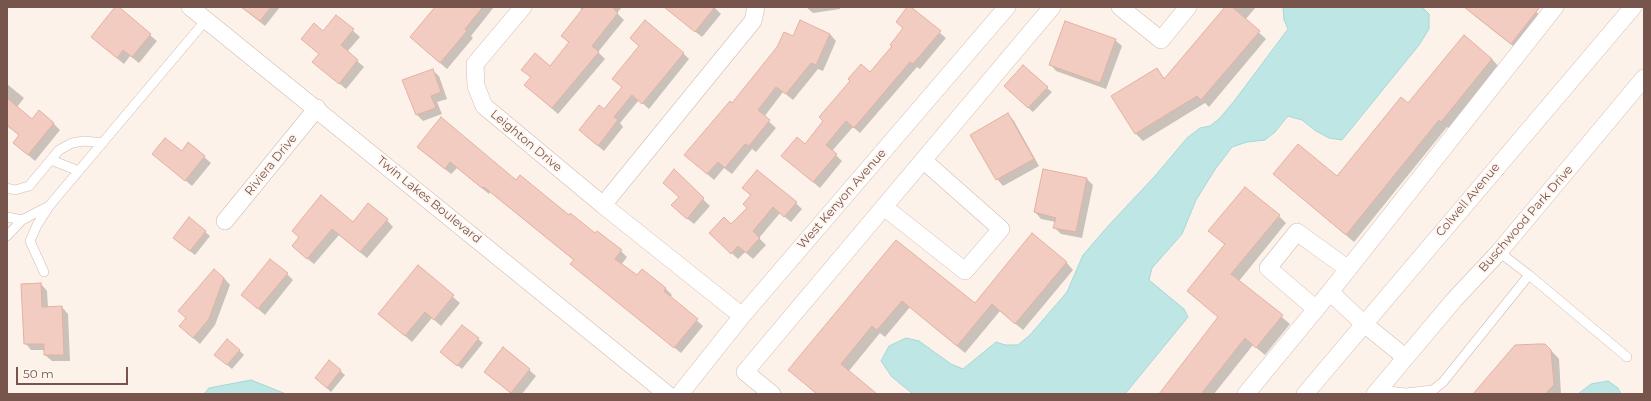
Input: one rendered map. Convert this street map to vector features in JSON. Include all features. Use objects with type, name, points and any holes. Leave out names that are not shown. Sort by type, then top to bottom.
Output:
[{"type":"street","name":"Twin Lakes Boulevard","points":[[190,7],[667,394]]},
{"type":"street","name":"Leighton Drive","points":[[523,7],[475,64],[476,86],[484,106],[603,205],[742,316]]},
{"type":"street","points":[[603,205],[753,21],[756,7]]},
{"type":"street","name":"West Kenyon Avenue","points":[[680,394],[742,316],[1007,7]]},
{"type":"street","points":[[772,394],[745,372],[1052,7]]},
{"type":"street","points":[[1120,7],[1161,40],[1188,7]]},
{"type":"street","points":[[1246,394],[1330,292],[1555,7]]},
{"type":"street","name":"Colwell Avenue","points":[[1305,394],[1363,323],[1633,7]]},
{"type":"street","name":"Buschwood Park Drive","points":[[1376,392],[1454,300],[1499,252],[1644,78]]},
{"type":"street","name":"Riviera Drive","points":[[225,221],[316,108]]},
{"type":"street","points":[[884,207],[965,271],[1001,229],[923,160]]},
{"type":"street","points":[[1316,309],[1268,268],[1297,232],[1348,269]]},
{"type":"street","points":[[1330,292],[1363,323],[1405,357]]},
{"type":"lane","points":[[44,272],[30,241],[37,224],[50,205],[206,20]]},
{"type":"lane","points":[[7,188],[15,190],[29,186],[59,150],[72,143],[84,141],[103,143]]},
{"type":"lane","points":[[51,160],[79,171]]},
{"type":"lane","points":[[7,236],[22,220],[50,205]]},
{"type":"lane","points":[[7,217],[22,220]]},
{"type":"lane","points":[[1499,252],[1529,275],[1627,358]]},
{"type":"lane","points":[[1376,392],[1406,393],[1433,390],[1443,382],[1529,275]]},
{"type":"water","points":[[1283,7],[1422,7],[1429,14],[1429,29],[1419,45],[1342,140],[1329,138],[1316,131],[1302,120],[1288,116],[1275,132],[1265,140],[1247,142],[1232,147],[1216,168],[1196,200],[1182,234],[1152,268],[1149,280],[1184,309],[1188,317],[1125,394],[913,394],[892,377],[881,361],[889,346],[906,338],[919,341],[951,364],[963,369],[996,342],[1005,345],[1018,345],[1030,335],[1067,292],[1083,255],[1109,225],[1155,176],[1187,138],[1200,128],[1210,126],[1220,118],[1235,100],[1288,29],[1284,20]]},
{"type":"water","points":[[251,380],[286,394],[204,394],[209,388]]},
{"type":"water","points":[[1608,381],[1618,388],[1621,394],[1578,394],[1591,384]]},
{"type":"building","points":[[115,7],[119,7],[151,34],[132,57],[123,50],[117,58],[91,37]]},
{"type":"building","points":[[241,7],[271,7],[260,21]]},
{"type":"building","points":[[435,7],[483,7],[465,29],[467,31],[440,63],[410,37]]},
{"type":"building","points":[[584,7],[612,7],[618,13],[592,46],[599,52],[552,108],[524,85],[531,77],[521,70],[535,53],[550,66],[569,42],[561,36]]},
{"type":"building","points":[[664,7],[715,7],[695,32]]},
{"type":"building","points":[[907,7],[911,7],[941,31],[913,64],[910,62],[854,128],[846,121],[826,145],[837,154],[813,182],[781,156],[797,137],[805,144],[823,121],[819,117],[850,81],[848,79],[861,64],[870,72],[892,46],[890,45],[903,28],[896,22]]},
{"type":"building","points":[[1225,7],[1232,7],[1260,31],[1201,100],[1197,96],[1135,134],[1111,96],[1157,68],[1164,79]]},
{"type":"building","points":[[1464,7],[1540,7],[1511,44]]},
{"type":"building","points":[[336,15],[354,29],[341,45],[358,60],[339,84],[312,62],[319,54],[301,39],[314,23],[323,31]]},
{"type":"building","points":[[645,20],[684,53],[642,104],[632,95],[614,117],[618,120],[598,146],[579,130],[599,105],[604,109],[622,87],[612,79],[639,46],[630,38]]},
{"type":"building","points":[[800,20],[830,34],[816,65],[811,63],[786,94],[776,87],[758,110],[770,120],[749,146],[745,144],[725,168],[718,162],[707,174],[684,155],[730,101],[732,103],[777,47],[784,32],[793,36]]},
{"type":"building","points":[[1065,21],[1116,39],[1100,83],[1049,65]]},
{"type":"building","points":[[1464,35],[1492,59],[1441,122],[1439,120],[1346,235],[1273,174],[1298,144],[1337,176],[1401,97],[1408,103]]},
{"type":"building","points":[[1023,65],[1048,87],[1028,108],[1004,86]]},
{"type":"building","points":[[433,69],[441,92],[431,96],[436,108],[416,115],[402,80]]},
{"type":"building","points":[[7,98],[32,119],[39,110],[54,123],[28,155],[13,143],[19,135],[7,125]]},
{"type":"building","points":[[1008,113],[1034,159],[996,180],[970,135]]},
{"type":"building","points":[[441,117],[516,180],[520,175],[569,215],[570,213],[595,233],[597,231],[622,250],[615,259],[637,275],[642,269],[666,288],[664,291],[698,319],[674,348],[570,264],[574,260],[484,187],[482,188],[450,162],[445,169],[417,147]]},
{"type":"building","points":[[165,138],[182,151],[188,142],[205,156],[185,181],[152,154]]},
{"type":"building","points":[[674,169],[704,198],[687,219],[671,205],[679,197],[663,183]]},
{"type":"building","points":[[1043,169],[1087,178],[1076,232],[1053,228],[1056,218],[1034,212]]},
{"type":"building","points":[[757,170],[797,202],[784,217],[773,207],[753,231],[760,238],[746,253],[738,246],[731,254],[709,233],[724,217],[731,224],[747,208],[743,204],[751,195],[742,188]]},
{"type":"building","points":[[1245,187],[1280,215],[1231,274],[1283,315],[1256,348],[1245,338],[1201,394],[1159,394],[1218,317],[1187,291],[1225,244],[1208,231]]},
{"type":"building","points":[[321,195],[353,222],[368,203],[388,219],[360,252],[332,229],[307,259],[292,246],[299,237],[292,231]]},
{"type":"building","points":[[189,217],[206,231],[190,251],[173,238]]},
{"type":"building","points":[[1032,233],[1067,262],[1015,324],[992,304],[957,346],[902,301],[877,330],[872,326],[841,364],[877,394],[817,394],[788,370],[896,240],[975,303]]},
{"type":"building","points":[[270,259],[288,273],[258,309],[241,295]]},
{"type":"building","points":[[418,265],[454,295],[434,320],[425,312],[405,336],[378,314]]},
{"type":"building","points":[[214,269],[224,278],[209,319],[193,338],[179,326],[186,318],[178,311]]},
{"type":"building","points":[[41,283],[42,307],[62,306],[64,355],[44,355],[44,344],[24,344],[21,284]]},
{"type":"building","points":[[462,325],[479,338],[457,366],[440,352]]},
{"type":"building","points":[[227,339],[240,350],[227,365],[214,355]]},
{"type":"building","points":[[1545,344],[1551,350],[1554,385],[1545,394],[1473,394],[1515,345]]},
{"type":"building","points":[[503,347],[530,369],[511,393],[484,372]]},
{"type":"building","points":[[329,360],[341,370],[327,388],[315,378]]}]
